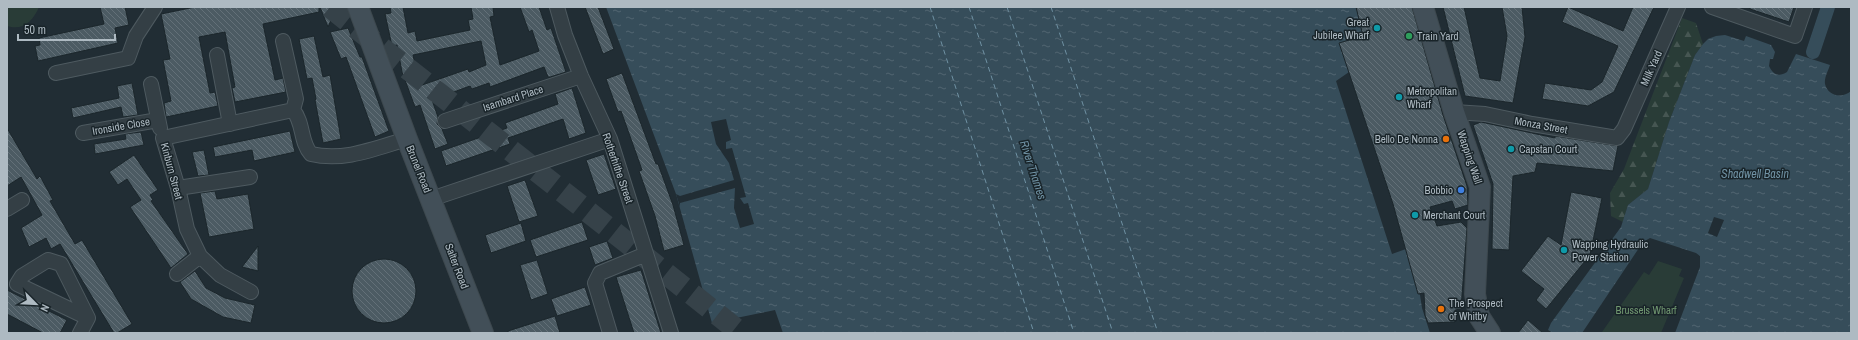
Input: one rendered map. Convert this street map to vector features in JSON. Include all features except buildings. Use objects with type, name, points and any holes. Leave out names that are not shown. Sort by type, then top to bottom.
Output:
[{"type":"main road","name":"Brunel Road","points":[[358,7],[431,199]]},
{"type":"main road","name":"Wapping Wall","points":[[1423,7],[1454,112],[1480,187],[1475,294],[1479,316],[1490,333]]},
{"type":"main road","name":"Salter Road","points":[[431,199],[483,333]]},
{"type":"street","points":[[56,73],[128,58],[136,36],[155,7]]},
{"type":"street","name":"Rotherhithe Street","points":[[557,7],[565,35],[581,76],[610,139],[671,333]]},
{"type":"street","name":"Milk Yard","points":[[1624,129],[1678,7]]},
{"type":"street","points":[[1712,7],[1795,36],[1805,7]]},
{"type":"street","points":[[284,41],[296,100],[294,110],[298,115],[306,149],[311,154],[326,156],[357,154],[407,139]]},
{"type":"street","points":[[217,55],[230,124]]},
{"type":"street","name":"Isambard Place","points":[[445,121],[581,76]]},
{"type":"street","points":[[150,84],[163,138]]},
{"type":"street","name":"Kinburn Street","points":[[200,256],[187,229],[178,188],[163,138],[294,110]]},
{"type":"street","name":"Monza Street","points":[[1454,112],[1485,114],[1532,124],[1617,138],[1624,129]]},
{"type":"street","name":"Ironside Close","points":[[83,133],[158,120]]},
{"type":"street","name":"Brunel Road","points":[[431,199],[610,139]]},
{"type":"street","points":[[178,188],[250,177]]},
{"type":"street","points":[[7,209],[22,200]]},
{"type":"street","points":[[610,333],[595,282],[600,273],[646,254]]},
{"type":"street","points":[[177,274],[200,256],[220,275],[251,292]]},
{"type":"street","points":[[48,260],[61,264],[88,318],[16,284],[22,276],[48,260]]},
{"type":"street","points":[[80,333],[88,318]]},
{"type":"green space","points":[[7,7],[39,7],[34,17],[27,24],[13,27],[7,26]]},
{"type":"green space","points":[[1682,18],[1696,23],[1703,44],[1695,55],[1669,122],[1648,189],[1628,205],[1623,222],[1611,216],[1610,193],[1624,169]]},
{"type":"green space","name":"Brussels Wharf","points":[[1658,261],[1682,269],[1679,276],[1684,278],[1661,333],[1602,332],[1644,272],[1649,275]]},
{"type":"water","name":"River Thames","points":[[606,7],[1356,7],[1363,36],[1349,72],[1336,81],[1392,254],[1406,249],[1430,333],[783,333],[775,310],[712,323],[676,194]]},
{"type":"water","name":"Shadwell Basin","points":[[1725,35],[1744,41],[1746,36],[1771,45],[1775,52],[1773,59],[1770,59],[1769,66],[1774,73],[1779,75],[1787,72],[1796,54],[1830,65],[1825,82],[1829,91],[1832,94],[1844,95],[1851,91],[1851,333],[1675,333],[1700,267],[1700,256],[1696,253],[1650,238],[1643,242],[1582,333],[1553,333],[1548,330],[1551,323],[1621,227],[1628,205],[1648,189],[1669,122],[1695,55],[1708,39]]},
{"type":"pier","points":[[726,119],[731,140],[726,142],[726,149],[732,148],[746,197],[740,198],[744,204],[748,203],[754,224],[740,228],[734,208],[735,188],[680,203],[680,207],[676,194],[680,196],[734,180],[729,163],[716,144],[711,122]]},
{"type":"pier","points":[[1714,217],[1724,220],[1717,237],[1708,233]]},
{"type":"waterway","points":[[1813,52],[1828,7]]},
{"type":"ferry route","points":[[930,7],[1034,333]]},
{"type":"ferry route","points":[[969,7],[1074,333]]},
{"type":"ferry route","points":[[1007,7],[1113,333]]},
{"type":"ferry route","points":[[1051,7],[1158,333]]},
{"type":"tunnel","points":[[330,7],[741,333]]},
{"type":"place","name":"Great Jubilee Wharf","points":[[1377,28]]},
{"type":"place","name":"Train Yard","points":[[1409,36]]},
{"type":"place","name":"Metropolitan Wharf","points":[[1399,97]]},
{"type":"place","name":"Bello De Nonna","points":[[1446,139]]},
{"type":"place","name":"Capstan Court","points":[[1511,149]]},
{"type":"place","name":"Bobbio","points":[[1461,190]]},
{"type":"place","name":"Merchant Court","points":[[1415,215]]},
{"type":"place","name":"Wapping Hydraulic Power Station","points":[[1564,250]]},
{"type":"place","name":"The Prospect of Whitby","points":[[1441,309]]}]
